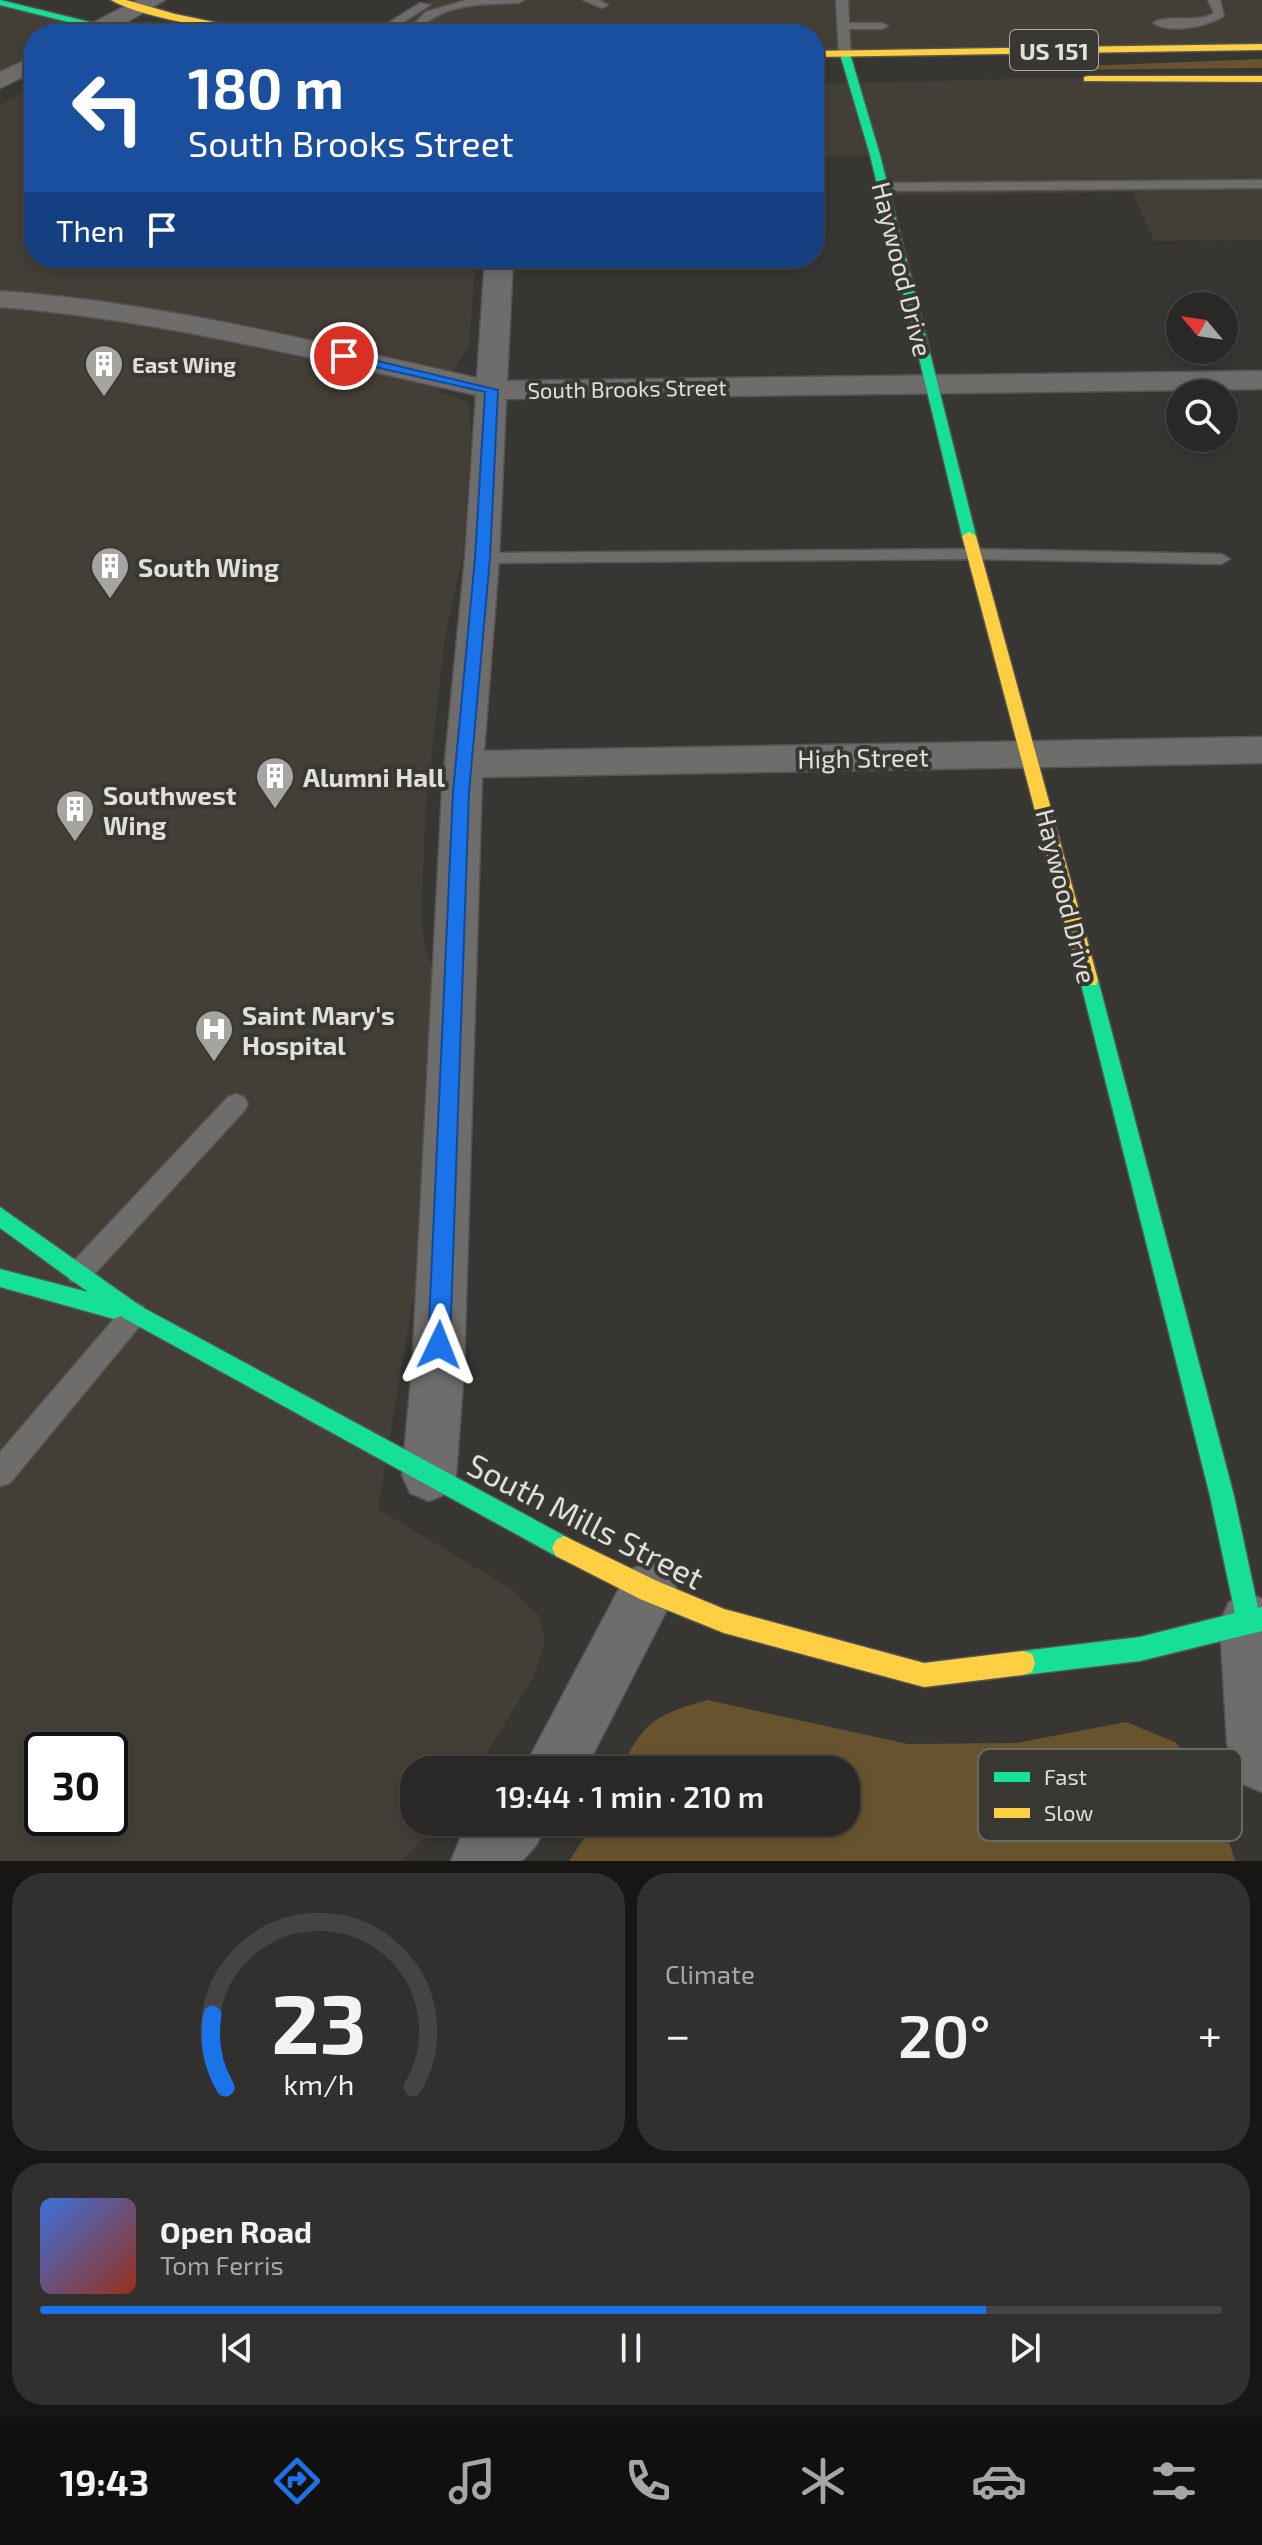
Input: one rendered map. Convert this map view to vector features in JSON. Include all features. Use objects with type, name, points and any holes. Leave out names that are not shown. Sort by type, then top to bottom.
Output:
[{"type":"street","points":[[116,0],[147,4],[227,24]]},
{"type":"street","points":[[0,2],[72,24]]},
{"type":"street","points":[[108,24],[147,4]]},
{"type":"street","name":"US 151","points":[[824,54],[1262,47]]},
{"type":"street","name":"Haywood Drive","points":[[845,54],[862,83],[883,187],[973,554],[1030,754],[1255,1620],[1260,1753]]},
{"type":"street","points":[[0,81],[24,68]]},
{"type":"street","name":"US 151","points":[[1076,79],[1262,79]]},
{"type":"street","points":[[832,84],[862,83]]},
{"type":"street","points":[[429,1475],[438,1370],[463,764],[482,558],[498,268]]},
{"type":"street","name":"South Brooks Street","points":[[0,299],[172,320],[492,390],[1262,380]]},
{"type":"street","name":"High Street","points":[[463,764],[1262,750]]},
{"type":"street","name":"South Mills Street","points":[[0,1216],[134,1314],[429,1475],[649,1590],[724,1621],[924,1675],[1140,1649],[1255,1620]]},
{"type":"street","name":"South Mills Street","points":[[0,1278],[134,1314]]},
{"type":"street","points":[[560,1756],[649,1590]]},
{"type":"street","points":[[482,1861],[503,1836]]},
{"type":"lane","points":[[393,24],[431,0]]},
{"type":"lane","points":[[416,24],[452,4],[518,0]]},
{"type":"lane","points":[[589,0],[602,5]]},
{"type":"lane","points":[[1159,23],[1199,23],[1215,18],[1220,14],[1214,0]]},
{"type":"lane","points":[[842,6],[845,54]]},
{"type":"lane","points":[[843,26],[882,26]]},
{"type":"lane","points":[[883,187],[1262,184]]},
{"type":"lane","points":[[482,558],[973,554],[1221,559]]},
{"type":"lane","points":[[79,1273],[236,1104]]},
{"type":"lane","points":[[0,1473],[134,1314]]},
{"type":"shaded area","points":[[431,0],[1262,0],[1262,47],[824,54],[824,24],[393,24]]},
{"type":"shaded area","points":[[0,2],[73,20],[78,24],[24,24],[24,68],[0,81]]},
{"type":"shaded area","points":[[1262,59],[1262,68],[1059,70],[1057,67]]},
{"type":"shaded area","points":[[1007,79],[1262,79],[1262,240],[1154,241],[1132,192],[885,196],[875,155],[824,156],[824,84]]},
{"type":"shaded area","name":"Saint Mary's Hospital","points":[[24,92],[24,268],[475,268],[469,345],[439,392],[469,404],[471,435],[463,554],[445,637],[426,802],[421,920],[426,951],[434,972],[415,1287],[378,1509],[512,1589],[539,1615],[545,1641],[534,1676],[485,1756],[400,1756],[400,1836],[426,1836],[402,1861],[0,1861],[0,105]]},
{"type":"shaded area","points":[[707,1700],[908,1744],[1016,1743],[1126,1722],[1175,1742],[1181,1749],[978,1749],[978,1841],[1229,1841],[1235,1861],[569,1861],[586,1836],[860,1836],[860,1756],[628,1756],[645,1730],[664,1716]]},
{"type":"traffic: fast","points":[[0,2],[87,24]]},
{"type":"traffic: fast","points":[[845,54],[875,155],[969,536]]},
{"type":"traffic: fast","points":[[1089,980],[1222,1496],[1249,1622]]},
{"type":"traffic: fast","points":[[0,1216],[134,1314],[564,1548]]},
{"type":"traffic: fast","points":[[0,1278],[114,1309]]},
{"type":"traffic: fast","points":[[1023,1663],[1140,1649],[1262,1619]]},
{"type":"traffic: slow","points":[[116,0],[174,17],[212,24]]},
{"type":"traffic: slow","points":[[824,54],[1262,47]]},
{"type":"traffic: slow","points":[[1088,79],[1262,79]]},
{"type":"traffic: slow","points":[[969,536],[1089,980]]},
{"type":"traffic: slow","points":[[564,1548],[649,1590],[724,1621],[924,1675],[1023,1663]]},
{"type":"place","name":"East Wing","points":[[104,398]]},
{"type":"place","name":"South Wing","points":[[110,600]]},
{"type":"place","name":"Alumni Hall","points":[[275,810]]},
{"type":"place","name":"Southwest Wing","points":[[75,843]]},
{"type":"place","name":"Saint Mary's Hospital","points":[[214,1063]]},
{"type":"route","points":[[344,356],[492,390],[482,558],[461,792],[439,1345]]}]
